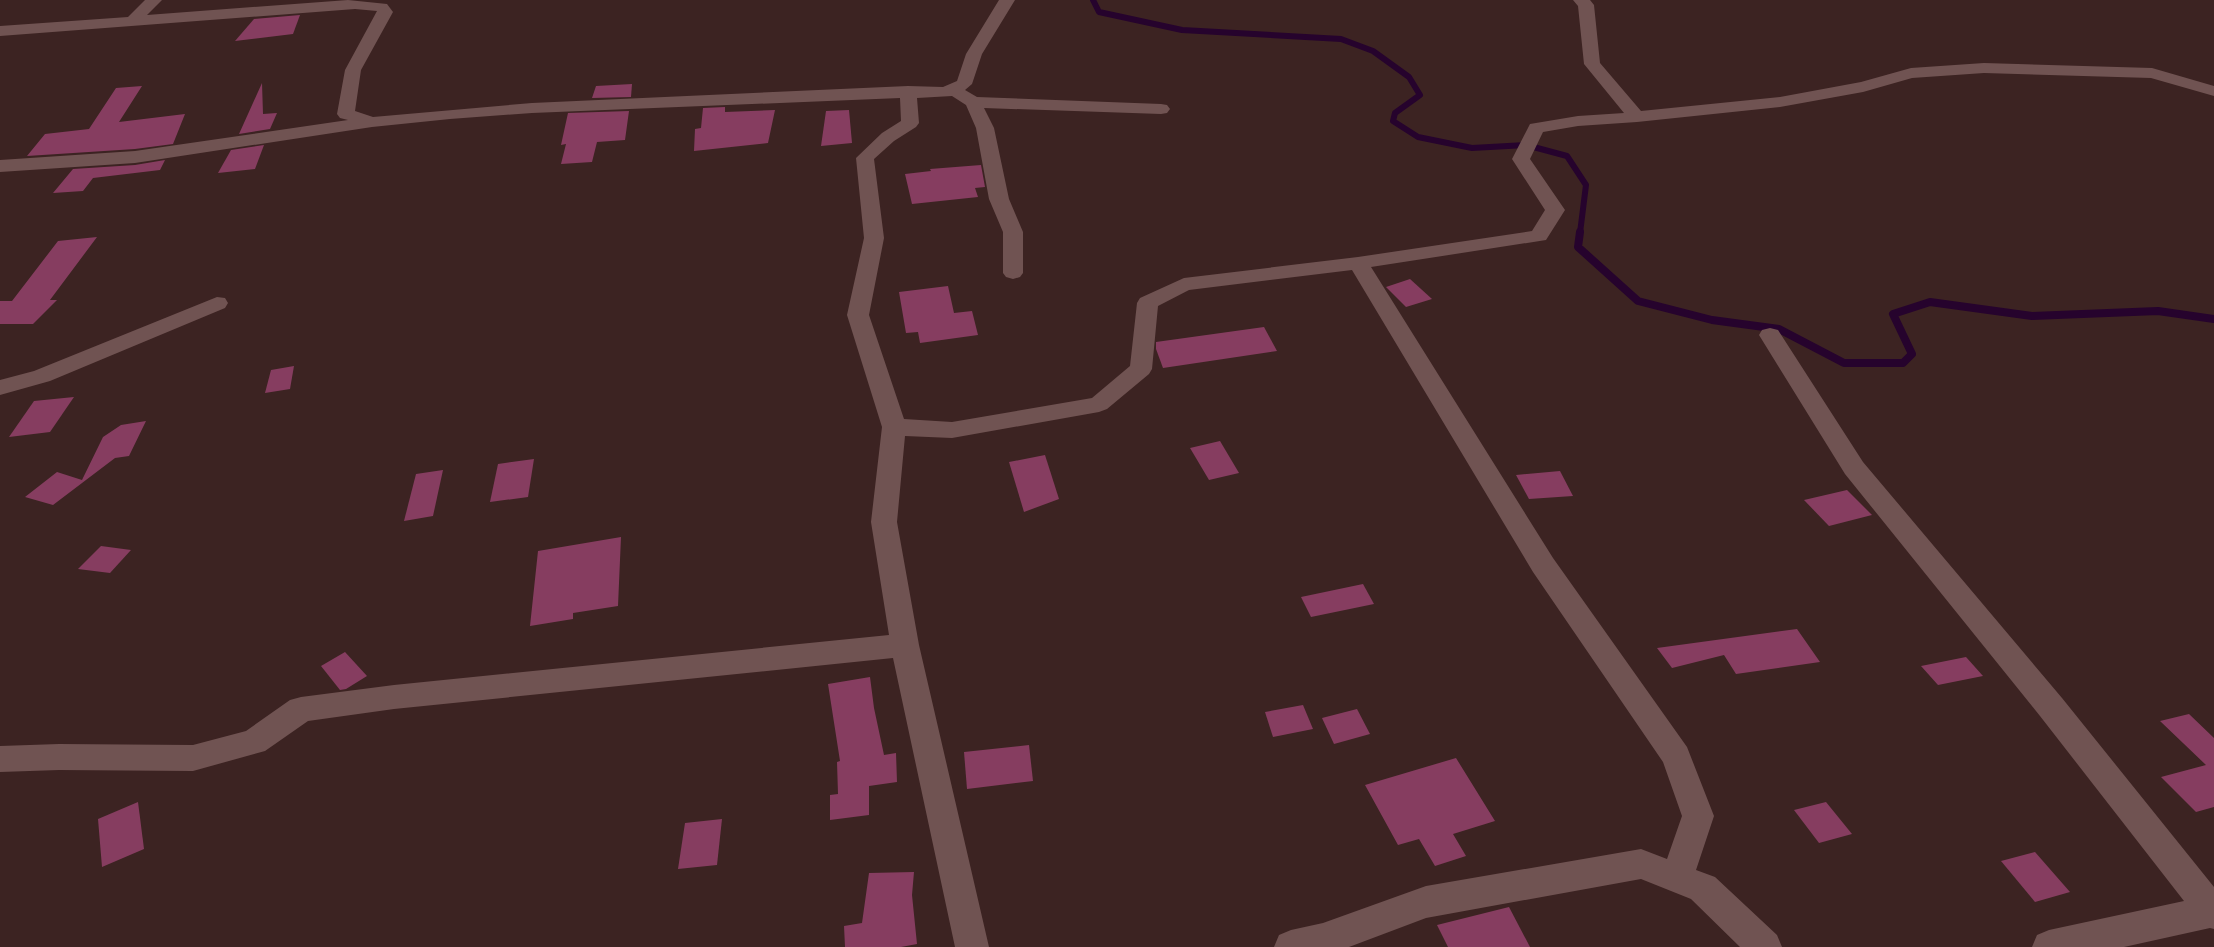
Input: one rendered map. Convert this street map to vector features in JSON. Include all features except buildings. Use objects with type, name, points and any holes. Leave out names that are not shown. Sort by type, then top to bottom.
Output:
[{"type":"street","points":[[132,21],[154,0]]},
{"type":"street","points":[[0,166],[135,157],[372,122],[532,108],[946,92],[964,84],[974,54],[1007,0]]},
{"type":"street","points":[[1581,0],[1586,5],[1592,64],[1637,117]]},
{"type":"street","points":[[0,31],[355,4],[382,7],[385,12],[353,70],[346,114],[372,122]]},
{"type":"street","points":[[894,427],[952,430],[1100,404],[1141,369],[1148,303],[1184,284],[1358,263],[1539,236],[1555,210],[1521,159],[1536,128],[1578,121],[1637,117],[1780,102],[1863,87],[1911,73],[1984,68],[2152,74],[2214,91]]},
{"type":"street","points":[[953,89],[973,102],[1161,109]]},
{"type":"street","points":[[908,92],[910,123],[888,137],[865,158],[874,238],[858,315],[894,427],[884,522],[905,645],[972,947]]},
{"type":"street","points":[[973,102],[985,128],[1000,199],[1013,232],[1013,273]]},
{"type":"street","points":[[1358,263],[1543,565],[1676,756],[1698,816],[1677,878]]},
{"type":"street","points":[[0,388],[42,376],[217,303]]},
{"type":"street","points":[[1770,335],[1854,468],[2051,707],[2213,912],[2050,947]]},
{"type":"street","points":[[0,759],[59,757],[193,758],[254,742],[301,709],[394,697],[905,645]]},
{"type":"street","points":[[1290,947],[1323,940],[1426,902],[1640,864],[1703,888],[1765,947]]},
{"type":"waterway","points":[[1093,0],[1099,12],[1182,30],[1341,39],[1373,51],[1409,77],[1420,95],[1395,113],[1393,121],[1418,137],[1472,148],[1526,145],[1567,156],[1586,185],[1580,233]]},
{"type":"waterway","points":[[1580,232],[1578,247],[1638,301],[1712,320],[1779,329],[1844,363],[1903,363],[1912,354],[1893,314],[1930,302],[2032,316],[2158,311],[2214,319]]}]
